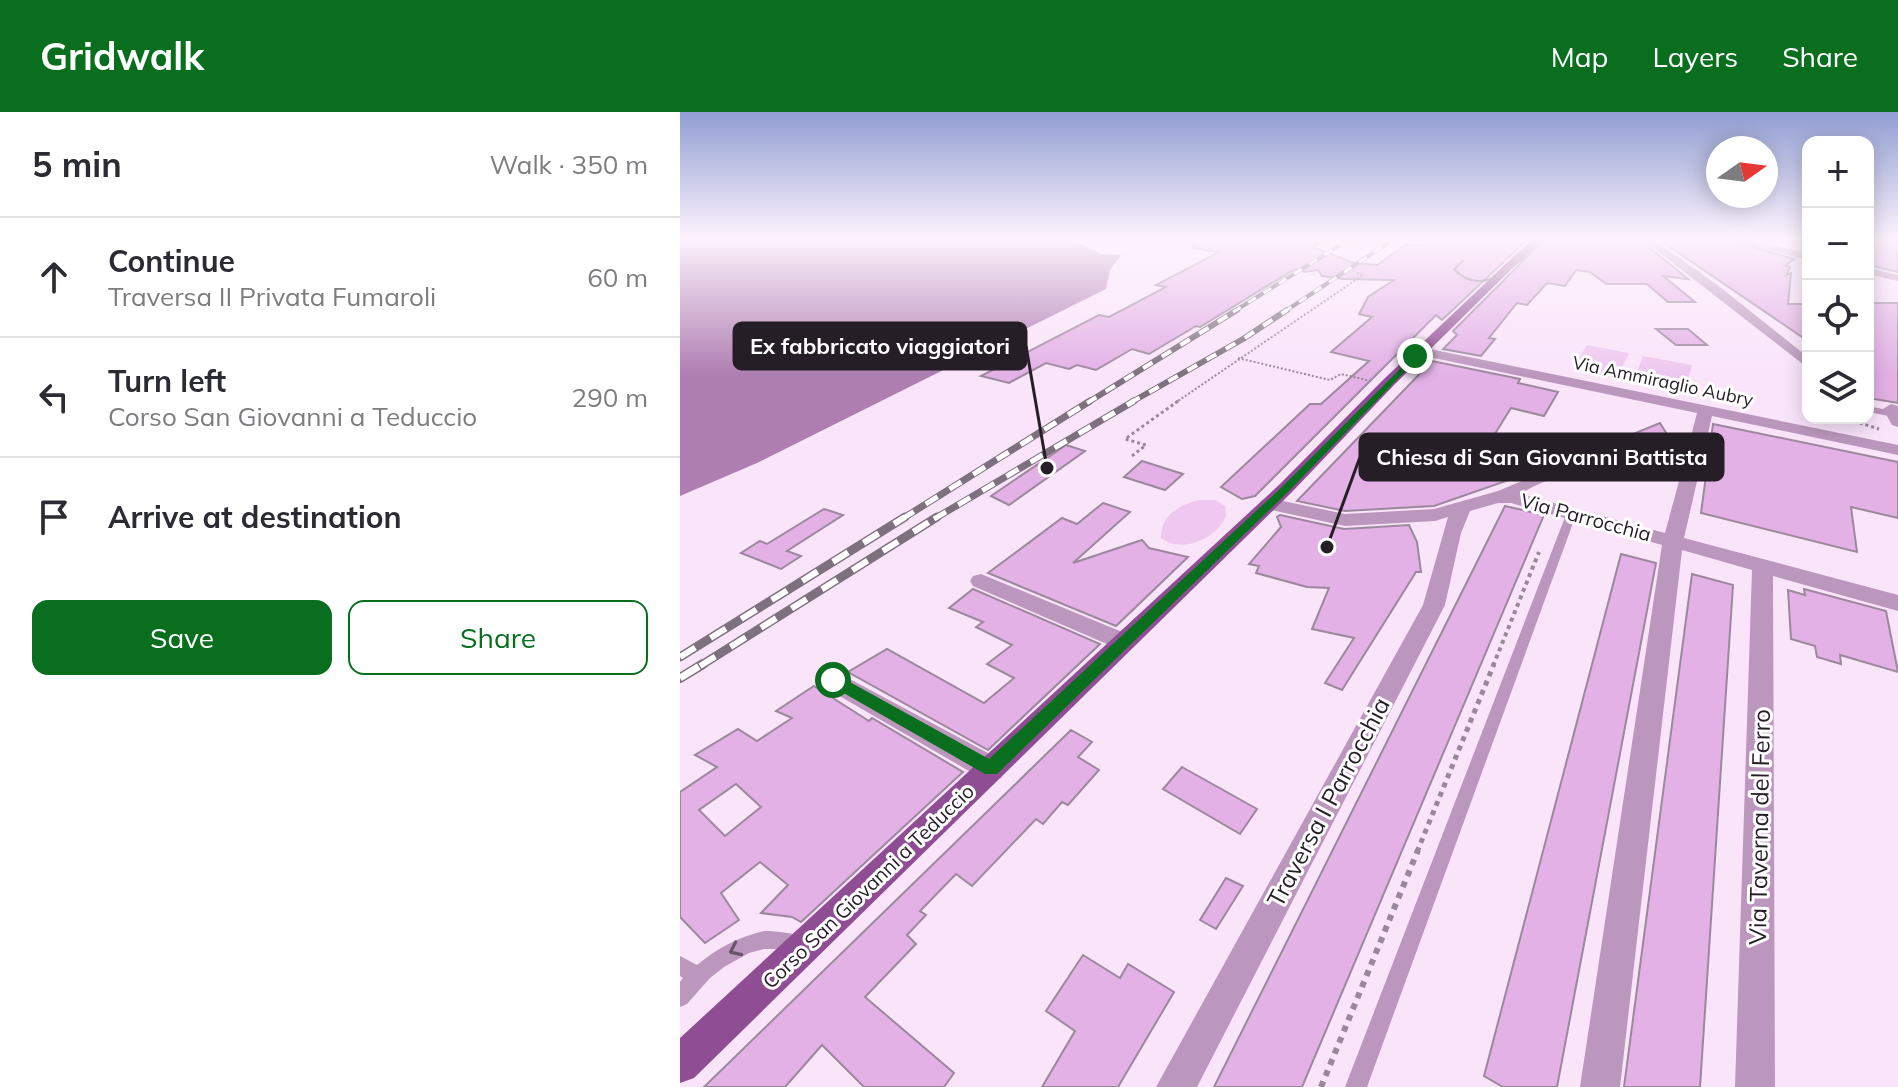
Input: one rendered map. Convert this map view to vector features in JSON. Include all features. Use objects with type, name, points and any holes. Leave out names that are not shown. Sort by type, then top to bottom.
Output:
[{"type":"main road","name":"Corso San Giovanni a Teduccio","points":[[680,1064],[1269,504],[1489,284]]},
{"type":"street","points":[[1709,284],[1802,359]]},
{"type":"street","name":"Via Ammiraglio Aubry","points":[[1420,351],[1706,410],[1853,434],[1898,450]]},
{"type":"street","points":[[1600,1087],[1673,541],[1706,410]]},
{"type":"street","points":[[1846,424],[1853,434]]},
{"type":"street","points":[[1503,496],[1583,466],[1682,445]]},
{"type":"street","name":"Via Parrocchia","points":[[1269,504],[1345,520],[1367,520],[1435,515],[1503,496],[1572,512],[1898,603]]},
{"type":"street","name":"Traversa I Parrocchia","points":[[1176,1087],[1434,605],[1451,533],[1461,509]]},
{"type":"street","name":"Via Taverna del Ferro","points":[[1755,1087],[1763,566]]},
{"type":"street","points":[[981,581],[1124,642]]},
{"type":"street","points":[[833,680],[991,769]]},
{"type":"lane","points":[[1874,410],[1897,416]]},
{"type":"lane","points":[[1356,1087],[1572,512]]},
{"type":"lane","points":[[680,997],[688,971],[748,944],[789,941],[805,948]]},
{"type":"path","points":[[1132,456],[1146,445],[1125,439],[1238,358],[1349,284]]},
{"type":"path","points":[[1238,358],[1330,380],[1341,374],[1377,383]]},
{"type":"path","points":[[1853,434],[1861,424]]},
{"type":"path","points":[[1321,1087],[1543,540]]},
{"type":"shaded area","points":[[680,284],[1107,284],[1106,289],[757,463],[680,496]]},
{"type":"shaded area","points":[[1587,345],[1629,353],[1617,378],[1573,369]]},
{"type":"shaded area","points":[[1643,356],[1692,365],[1685,392],[1633,381]]},
{"type":"shaded area","points":[[1200,500],[1215,500],[1225,506],[1226,516],[1215,531],[1198,542],[1188,544],[1169,543],[1161,538],[1164,523],[1173,512]]},
{"type":"building","points":[[1270,284],[1149,354],[1132,349],[1096,370],[1077,365],[1069,369],[1046,363],[1009,383],[981,376],[1099,315],[1109,317],[1166,287],[1156,285]]},
{"type":"building","points":[[1387,284],[1480,284],[1442,320],[1436,315],[1255,496],[1242,499],[1221,487],[1310,404],[1321,404],[1369,361],[1331,352],[1372,317],[1359,314],[1368,297]]},
{"type":"building","points":[[1500,284],[1546,284],[1527,305],[1517,303],[1489,338],[1495,339],[1481,356],[1443,349],[1457,335],[1453,331]]},
{"type":"building","points":[[1648,284],[1673,284],[1695,302],[1668,302]]},
{"type":"building","points":[[1725,284],[1790,284],[1788,304],[1802,304],[1802,337]]},
{"type":"building","points":[[1874,303],[1898,303],[1898,403],[1874,399]]},
{"type":"building","points":[[1656,329],[1688,329],[1707,345],[1676,345]]},
{"type":"building","points":[[1432,361],[1520,379],[1518,383],[1558,392],[1544,416],[1511,408],[1493,437],[1515,442],[1509,453],[1552,465],[1434,506],[1345,511],[1297,501]]},
{"type":"building","points":[[1660,423],[1670,439],[1608,452],[1606,445]]},
{"type":"building","points":[[1713,424],[1898,462],[1898,518],[1851,507],[1857,552],[1701,513]]},
{"type":"building","points":[[1066,445],[1085,451],[1009,505],[991,496]]},
{"type":"building","points":[[1142,461],[1183,474],[1165,490],[1124,477]]},
{"type":"building","points":[[1103,503],[1130,512],[1073,563],[1142,540],[1149,548],[1188,557],[1116,626],[988,573],[1062,518],[1077,524]]},
{"type":"building","points":[[1505,506],[1544,515],[1302,1087],[1214,1087]]},
{"type":"building","points":[[824,509],[843,515],[787,551],[801,556],[781,569],[741,553],[760,541],[767,544]]},
{"type":"building","points":[[1280,515],[1344,529],[1409,525],[1417,542],[1421,572],[1416,572],[1342,690],[1325,683],[1354,638],[1312,629],[1329,588],[1307,587],[1256,573],[1259,566],[1249,564],[1281,527],[1277,517]]},
{"type":"building","points":[[1621,554],[1656,563],[1557,1087],[1503,1087],[1484,1076]]},
{"type":"building","points":[[1692,574],[1733,585],[1700,1087],[1624,1087]]},
{"type":"building","points":[[973,589],[1100,644],[988,750],[848,672],[887,649],[984,703],[1014,678],[987,664],[1012,645],[976,627],[983,622],[949,608]]},
{"type":"building","points":[[1804,589],[1886,611],[1898,672],[1840,655],[1841,664],[1817,657],[1815,646],[1791,639],[1788,590],[1805,595]]},
{"type":"building","points":[[814,686],[869,721],[872,718],[963,772],[801,922],[792,917],[761,913],[788,885],[760,862],[721,893],[739,920],[705,943],[680,917],[680,792],[717,767],[695,755],[738,729],[757,741],[792,718],[776,711]],"holes":[[[736,784],[761,807],[725,836],[699,810]]]},
{"type":"building","points":[[1071,730],[1092,742],[1078,757],[1099,770],[1068,805],[1062,802],[1043,824],[1036,819],[972,886],[956,874],[920,911],[926,915],[907,935],[916,944],[865,997],[954,1073],[944,1087],[864,1087],[822,1045],[785,1087],[704,1087]]},
{"type":"building","points":[[1182,767],[1257,809],[1240,834],[1163,789]]},
{"type":"building","points":[[1226,878],[1243,886],[1216,929],[1200,920]]},
{"type":"building","points":[[1083,955],[1120,978],[1128,964],[1174,992],[1118,1087],[1042,1087],[1075,1031],[1046,1011]]},
{"type":"railway","points":[[1233,312],[1277,284]]},
{"type":"railway","points":[[1284,312],[1325,284]]},
{"type":"railway","points":[[1087,403],[1237,310]]},
{"type":"railway","points":[[1130,403],[1243,339],[1287,310]]},
{"type":"railway","points":[[902,519],[1090,401]]},
{"type":"railway","points":[[934,519],[1134,401]]},
{"type":"railway","points":[[680,657],[905,517]]},
{"type":"railway","points":[[700,666],[937,517]]},
{"type":"railway","points":[[680,678],[703,664]]},
{"type":"place","name":"Ex fabbricato viaggiatori","points":[[1047,468]]},
{"type":"place","name":"Chiesa di San Giovanni Battista","points":[[1327,547]]},
{"type":"route","points":[[833,680],[991,769],[1286,488],[1415,356]]}]
